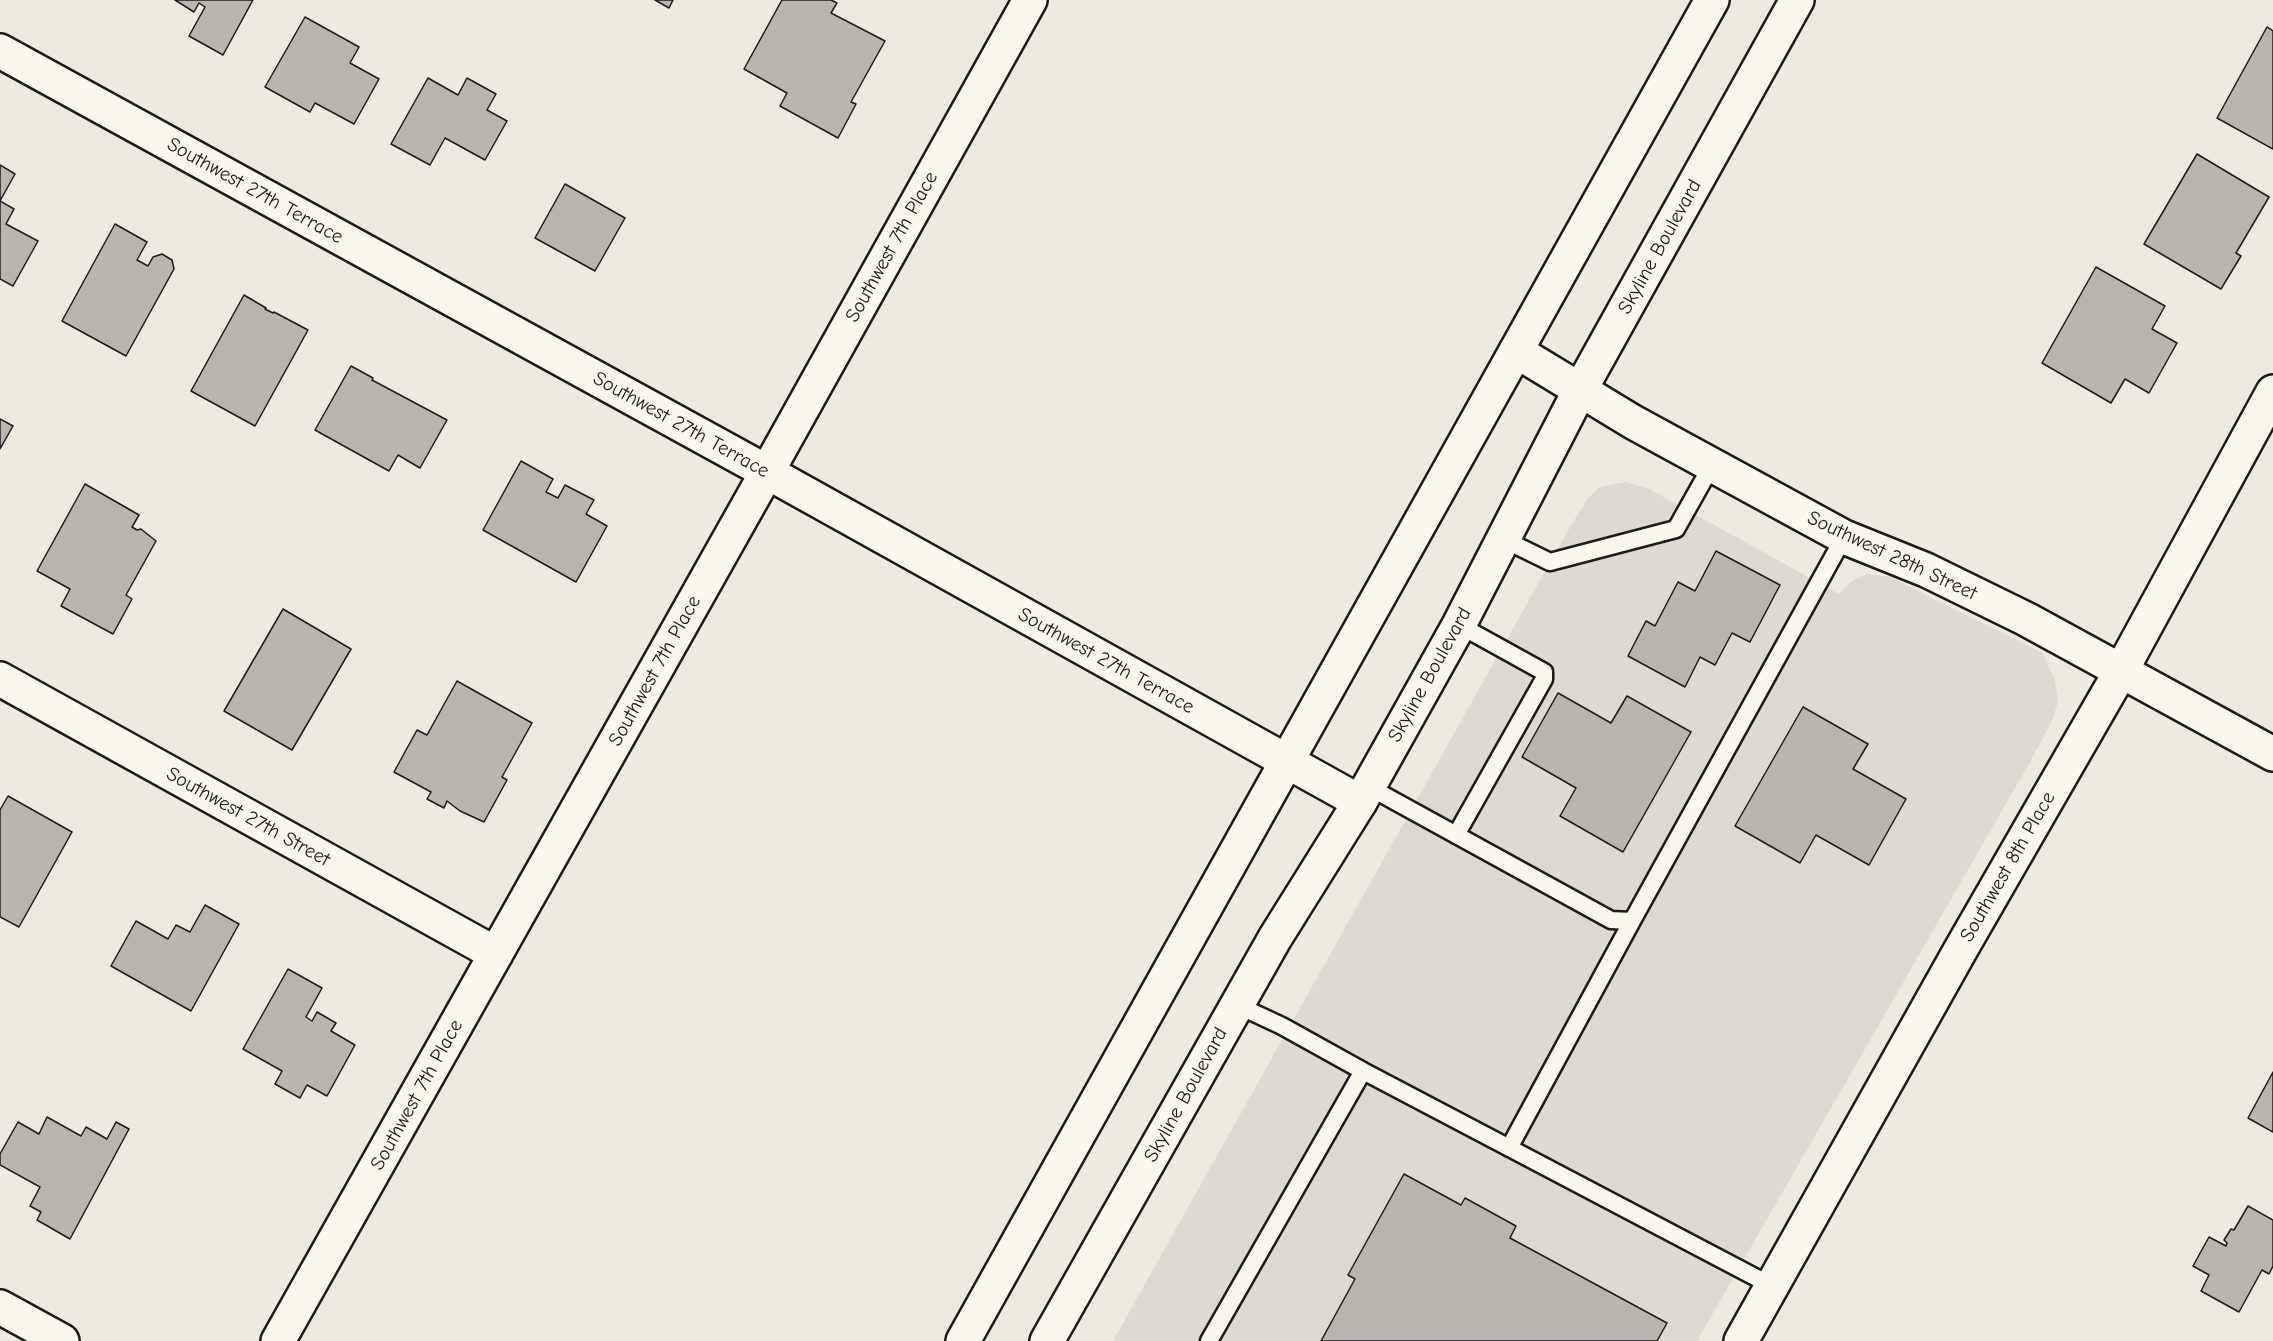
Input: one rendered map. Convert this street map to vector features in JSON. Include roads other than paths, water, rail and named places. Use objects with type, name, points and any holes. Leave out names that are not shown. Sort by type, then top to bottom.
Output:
[{"type":"street","name":"Southwest 7th Place","points":[[278,1341],[1030,0]]},
{"type":"street","points":[[963,1341],[1712,0]]},
{"type":"street","name":"Skyline Boulevard","points":[[1047,1341],[1275,938],[1364,795],[1459,625],[1580,390],[1797,0]]},
{"type":"street","name":"Southwest 27th Terrace","points":[[0,51],[767,472],[1287,761],[1364,795]]},
{"type":"street","name":"Southwest 28th Street","points":[[1516,351],[1712,465],[1844,537],[1926,570],[2026,619],[2273,754]]},
{"type":"street","name":"Southwest 8th Place","points":[[1741,1341],[1960,948],[2121,670],[2273,392]]},
{"type":"street","name":"Southwest 27th Street","points":[[0,679],[496,954]]},
{"type":"street","points":[[0,1307],[62,1341]]},
{"type":"lane","points":[[1503,539],[1550,562],[1676,529],[1712,465]]},
{"type":"lane","points":[[1509,1148],[1844,537]]},
{"type":"lane","points":[[1459,625],[1544,672],[1544,679],[1463,839]]},
{"type":"lane","points":[[1364,795],[1463,839],[1611,920],[1632,921]]},
{"type":"lane","points":[[1237,1005],[1282,1026],[1362,1071],[1772,1286]]},
{"type":"lane","points":[[1209,1341],[1362,1071]]}]
